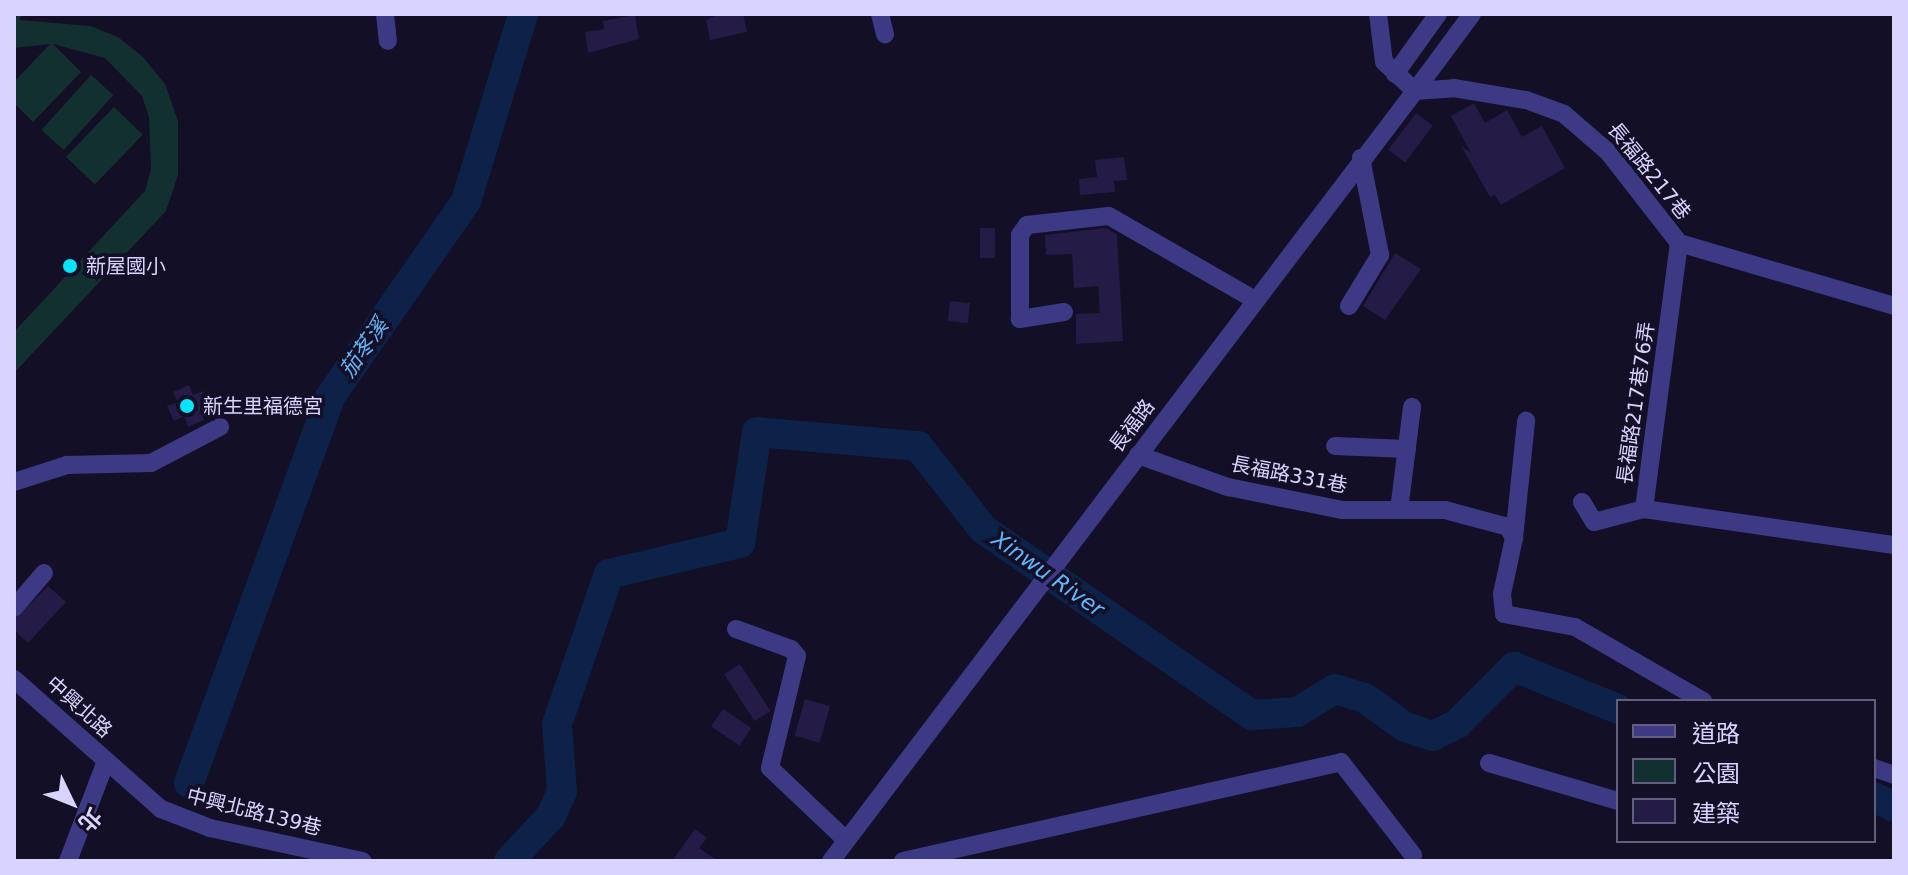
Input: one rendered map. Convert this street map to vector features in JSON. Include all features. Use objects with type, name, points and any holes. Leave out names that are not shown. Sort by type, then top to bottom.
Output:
[{"type":"street","points":[[385,14],[388,41]]},
{"type":"street","points":[[880,14],[885,34]]},
{"type":"street","points":[[1378,14],[1384,62],[1415,91]]},
{"type":"street","points":[[1395,74],[1438,14]]},
{"type":"street","name":"長福路","points":[[831,861],[1472,14]]},
{"type":"street","name":"長福路217巷","points":[[1415,91],[1454,88],[1526,100],[1564,114],[1608,152],[1679,243],[1894,306]]},
{"type":"street","points":[[1349,306],[1380,255],[1361,158]]},
{"type":"street","points":[[1064,312],[1020,319],[1020,235],[1027,225],[1109,216],[1255,300]]},
{"type":"street","name":"長福路217巷76弄","points":[[1679,243],[1644,509],[1894,545]]},
{"type":"street","points":[[1399,510],[1412,407]]},
{"type":"street","points":[[1526,421],[1514,538],[1502,594],[1504,614],[1575,627],[1700,699]]},
{"type":"street","points":[[14,482],[67,465],[151,463],[220,427]]},
{"type":"street","points":[[1335,446],[1407,449]]},
{"type":"street","name":"長福路331巷","points":[[1138,455],[1228,487],[1342,510],[1445,510],[1508,527],[1514,538]]},
{"type":"street","points":[[1582,502],[1594,522],[1644,509]]},
{"type":"street","points":[[14,608],[44,573]]},
{"type":"street","points":[[736,629],[791,649],[797,656],[770,768],[846,840]]},
{"type":"street","name":"中興北路","points":[[14,679],[106,761],[68,861]]},
{"type":"street","name":"中興北路139巷","points":[[106,761],[161,809],[184,821],[362,861]]},
{"type":"street","points":[[903,861],[1341,762],[1413,855]]},
{"type":"street","points":[[1489,763],[1616,800]]},
{"type":"green space","points":[[14,14],[23,14],[19,20],[90,26],[118,37],[143,57],[165,84],[178,121],[178,175],[166,211],[14,373],[14,332],[145,191],[151,169],[149,117],[142,96],[105,58],[53,44],[81,72],[33,122],[14,103],[14,82],[50,44],[14,48]]},
{"type":"green space","points":[[91,75],[113,95],[64,150],[41,130]]},
{"type":"green space","points":[[114,107],[143,135],[95,184],[66,157]]},
{"type":"building","points":[[720,14],[743,14],[747,32],[710,40],[706,20]]},
{"type":"building","points":[[635,15],[639,39],[588,53],[585,32],[604,29],[603,21]]},
{"type":"building","points":[[1474,103],[1485,123],[1507,110],[1522,137],[1542,126],[1565,168],[1501,205],[1495,195],[1490,197],[1461,146],[1471,153],[1451,116]]},
{"type":"building","points":[[1416,113],[1433,126],[1405,162],[1388,150]]},
{"type":"building","points":[[1124,157],[1127,180],[1114,181],[1115,192],[1080,195],[1079,179],[1097,177],[1095,160]]},
{"type":"building","points":[[980,228],[995,228],[995,258],[980,258]]},
{"type":"building","points":[[1106,228],[1117,234],[1123,341],[1076,344],[1076,314],[1100,313],[1098,286],[1074,288],[1072,254],[1046,255],[1045,235]]},
{"type":"building","points":[[1395,253],[1421,269],[1385,320],[1363,306]]},
{"type":"building","points":[[950,301],[970,303],[968,323],[948,321]]},
{"type":"building","points":[[189,385],[193,395],[203,391],[209,406],[200,410],[204,420],[188,427],[184,416],[174,421],[167,406],[178,402],[173,392]]},
{"type":"building","points":[[48,586],[66,602],[28,643],[14,630],[14,620]]},
{"type":"building","points":[[740,664],[770,711],[755,721],[724,674]]},
{"type":"building","points":[[805,699],[830,706],[820,743],[795,736]]},
{"type":"building","points":[[723,709],[751,728],[739,745],[711,726]]},
{"type":"building","points":[[695,829],[707,838],[699,848],[718,861],[672,861]]},
{"type":"waterway","name":"茄苳溪","points":[[189,783],[330,397],[466,201],[523,14]]},
{"type":"waterway","name":"Xinwu River","points":[[509,861],[551,816],[562,791],[557,724],[609,574],[740,543],[757,432],[918,446],[983,529],[1252,715],[1297,712],[1335,689],[1365,698],[1405,727],[1433,736],[1457,724],[1514,667],[1616,708]]},
{"type":"waterway","name":"Xinwu River","points":[[1876,798],[1894,807]]},
{"type":"place","name":"新屋國小","points":[[70,266]]},
{"type":"place","name":"新生里福德宮","points":[[187,406]]}]
